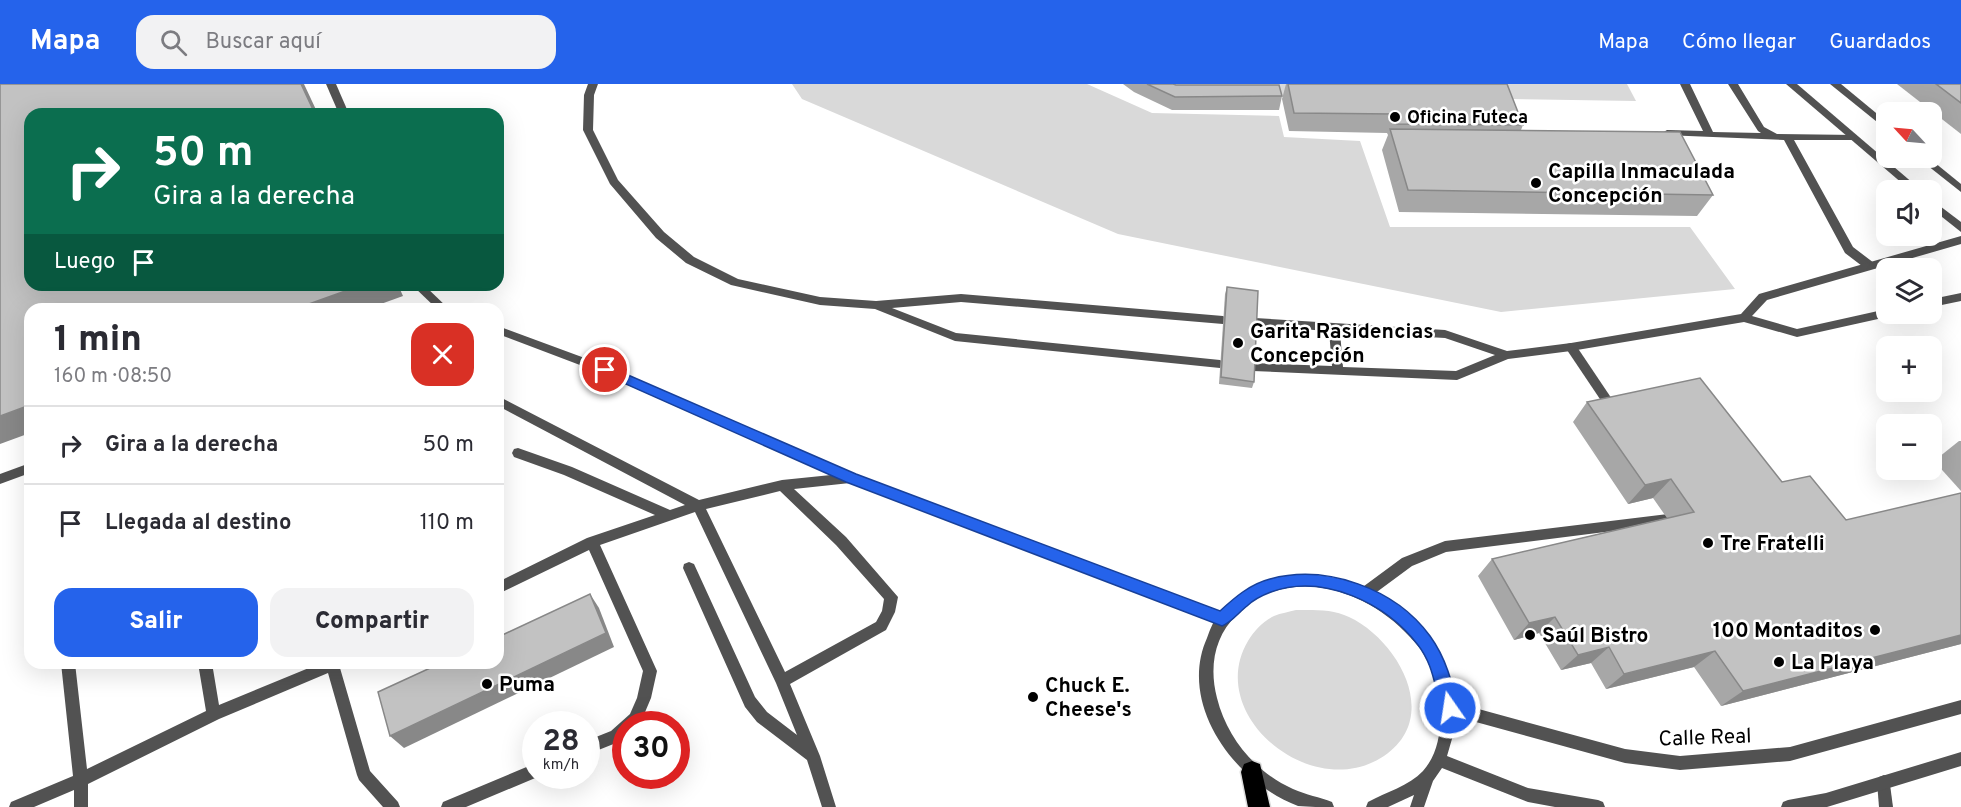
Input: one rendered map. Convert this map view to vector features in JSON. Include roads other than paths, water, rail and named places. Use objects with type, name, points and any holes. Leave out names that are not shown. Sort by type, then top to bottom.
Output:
[{"type":"highway","points":[[1252,772],[1259,807]]},
{"type":"street","points":[[331,84],[341,108]]},
{"type":"street","points":[[593,84],[589,95],[588,130],[614,182],[660,235],[690,260],[735,282],[820,301],[876,305],[962,298],[1224,320]]},
{"type":"street","points":[[1685,84],[1709,134]]},
{"type":"street","points":[[1733,84],[1761,129],[1781,137],[1849,250],[1870,266]]},
{"type":"street","points":[[1791,84],[1904,180]]},
{"type":"street","points":[[1835,84],[1876,118]]},
{"type":"street","points":[[1652,133],[1853,137]]},
{"type":"street","points":[[1935,168],[1961,189]]},
{"type":"street","points":[[1942,212],[1961,228]]},
{"type":"street","points":[[1744,318],[1762,297],[1961,240]]},
{"type":"street","points":[[424,291],[437,303]]},
{"type":"street","points":[[1942,301],[1961,297]]},
{"type":"street","points":[[876,305],[955,337],[1220,364]]},
{"type":"street","points":[[1253,367],[1457,376],[1507,355],[1570,347],[1744,318],[1797,333],[1876,315]]},
{"type":"street","points":[[1255,322],[1445,334],[1507,355]]},
{"type":"street","points":[[1334,327],[1338,371]]},
{"type":"street","points":[[504,332],[605,370],[851,478],[1222,619]]},
{"type":"street","points":[[1570,347],[1615,412]]},
{"type":"street","points":[[504,404],[698,506],[782,681],[813,756],[829,807]]},
{"type":"street","points":[[518,453],[568,471],[670,516]]},
{"type":"street","points":[[0,479],[24,470]]},
{"type":"street","points":[[504,585],[592,542],[698,506],[782,485],[851,478]]},
{"type":"street","points":[[782,485],[841,541],[891,597],[888,612],[881,626],[782,681]]},
{"type":"street","points":[[1365,594],[1407,562],[1445,547],[1668,519]]},
{"type":"street","points":[[592,542],[650,671],[644,698],[638,711]]},
{"type":"street","points":[[689,567],[750,702],[762,717],[813,756]]},
{"type":"street","points":[[1327,807],[1308,803],[1278,790],[1252,772],[1227,743],[1211,711],[1205,677],[1209,646],[1222,619],[1243,599],[1269,586],[1300,580],[1333,583],[1365,594],[1397,613],[1424,640],[1442,673],[1450,708],[1447,734],[1438,760],[1427,777],[1417,807]]},
{"type":"street","points":[[69,669],[81,780],[81,807]]},
{"type":"street","points":[[206,669],[214,714]]},
{"type":"street","points":[[16,807],[81,780],[214,714],[323,669]]},
{"type":"street","points":[[336,669],[364,775],[393,807]]},
{"type":"street","name":"Calle Real","points":[[1450,708],[1625,756],[1680,763],[1790,754],[1961,707]]},
{"type":"street","points":[[1788,807],[1826,804],[1884,782],[1961,759]]},
{"type":"street","points":[[1438,760],[1528,795],[1598,807]]},
{"type":"street","points":[[457,805],[522,776]]},
{"type":"street","points":[[1373,807],[1427,777]]},
{"type":"street","points":[[1884,782],[1886,807]]},
{"type":"place","name":"Oficina Futeca","points":[[1395,117]]},
{"type":"place","name":"Capilla Inmaculada Concepción","points":[[1536,183]]},
{"type":"place","name":"Garita Rasidencias Concepción","points":[[1238,343]]},
{"type":"place","name":"Tre Fratelli","points":[[1708,543]]},
{"type":"place","name":"100 Montaditos","points":[[1875,630]]},
{"type":"place","name":"Saúl Bistro","points":[[1530,635]]},
{"type":"place","name":"La Playa","points":[[1779,662]]},
{"type":"place","name":"Puma","points":[[487,684]]},
{"type":"place","name":"Chuck E. Cheese's","points":[[1033,697]]}]
